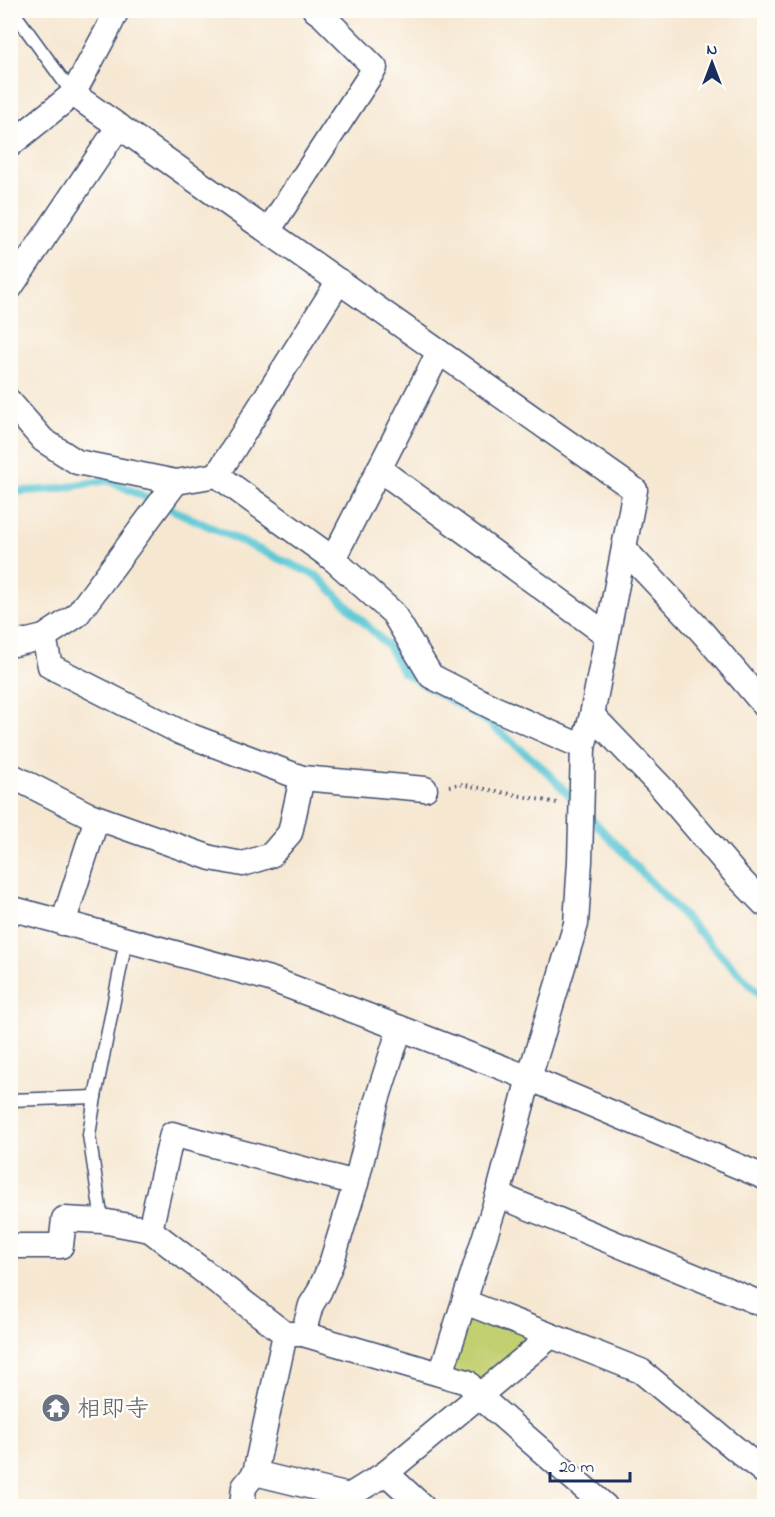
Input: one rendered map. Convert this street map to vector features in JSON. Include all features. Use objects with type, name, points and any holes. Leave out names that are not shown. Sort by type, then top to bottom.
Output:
[{"type":"street","points":[[10,145],[73,94],[117,10]]},
{"type":"street","points":[[268,231],[375,68],[315,10]]},
{"type":"street","points":[[73,94],[635,489],[592,715],[583,747],[576,924],[498,1195],[441,1374]]},
{"type":"street","points":[[10,288],[119,126]]},
{"type":"street","points":[[217,475],[339,281]]},
{"type":"street","points":[[333,559],[439,352]]},
{"type":"street","points":[[10,402],[43,440],[77,462],[176,482],[217,475],[333,559],[393,613],[431,676],[494,708],[583,747]]},
{"type":"street","points":[[379,469],[607,635]]},
{"type":"street","points":[[10,642],[15,644],[44,637],[77,615],[176,482]]},
{"type":"street","points":[[624,549],[703,633],[765,705]]},
{"type":"street","points":[[44,637],[50,666],[180,732],[302,778],[425,789]]},
{"type":"street","points":[[592,715],[663,789],[737,876],[765,904]]},
{"type":"street","points":[[10,775],[97,818],[211,858],[243,864],[271,855],[290,833],[302,778]]},
{"type":"street","points":[[63,923],[97,818]]},
{"type":"street","points":[[10,908],[270,980],[530,1078],[765,1177]]},
{"type":"street","points":[[242,1506],[244,1487],[255,1473],[294,1334],[320,1292],[330,1264],[356,1183],[376,1103],[400,1028]]},
{"type":"street","points":[[150,1230],[172,1134],[356,1183]]},
{"type":"street","points":[[498,1195],[765,1305]]},
{"type":"street","points":[[10,1246],[61,1246],[64,1219],[102,1221],[150,1230],[294,1334],[467,1382],[605,1506]]},
{"type":"street","points":[[465,1302],[641,1371],[765,1472]]},
{"type":"street","points":[[255,1473],[349,1502],[551,1336]]},
{"type":"street","points":[[387,1473],[422,1506]]},
{"type":"lane","points":[[12,10],[73,94]]},
{"type":"lane","points":[[102,1221],[89,1135],[126,940]]},
{"type":"lane","points":[[10,1100],[95,1097]]},
{"type":"path","points":[[425,789],[460,784],[581,808]]},
{"type":"green space","points":[[465,1302],[551,1336],[479,1396],[441,1374]]},
{"type":"waterway","points":[[10,492],[55,489],[108,480],[317,576],[389,647],[403,672],[488,722],[543,768],[577,803]]},
{"type":"waterway","points":[[586,813],[764,999]]},
{"type":"place","name":"相即寺","points":[[56,1408]]}]
